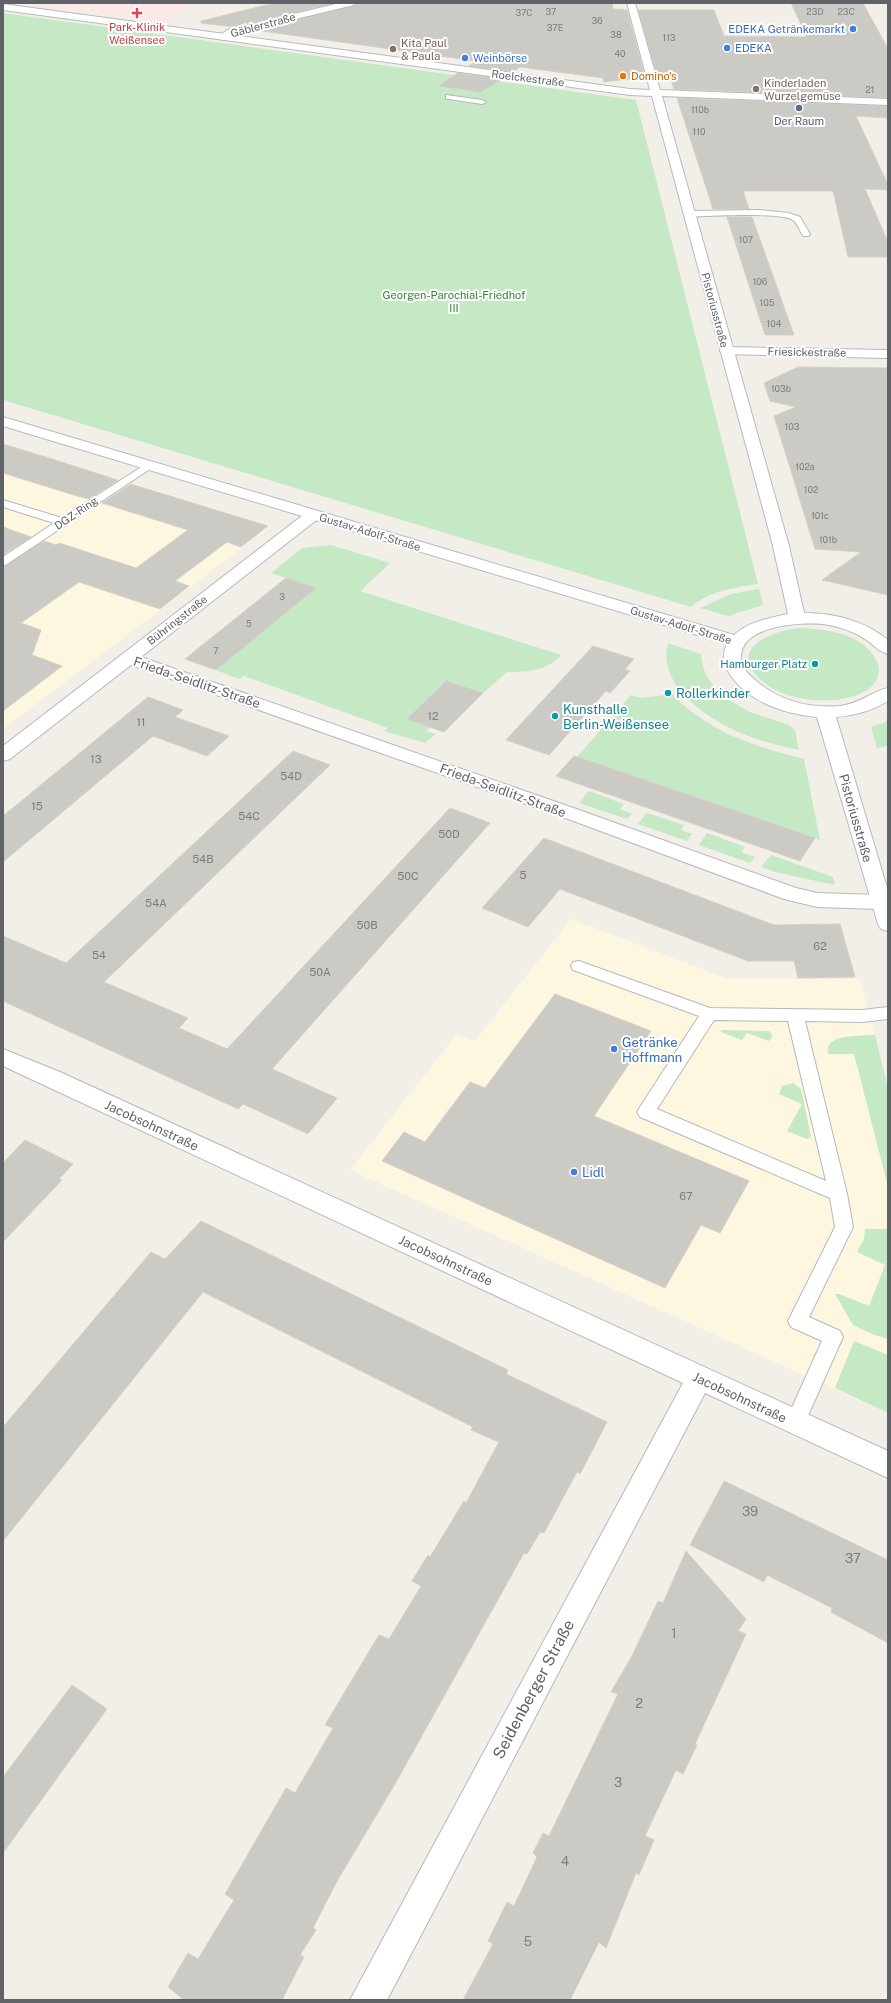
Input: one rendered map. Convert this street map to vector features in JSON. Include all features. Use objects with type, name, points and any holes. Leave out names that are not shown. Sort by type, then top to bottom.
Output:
[{"type":"street","name":"Gäblerstraße","points":[[223,37],[234,31],[351,3]]},
{"type":"street","name":"Pistoriusstraße","points":[[631,3],[781,546],[798,618]]},
{"type":"street","name":"Roelckestraße","points":[[3,7],[656,94],[888,102]]},
{"type":"street","name":"Friesickestraße","points":[[727,351],[888,354]]},
{"type":"street","name":"Gustav-Adolf-Straße","points":[[3,420],[313,515],[738,642]]},
{"type":"street","name":"Bühringstraße","points":[[3,755],[313,515]]},
{"type":"street","points":[[888,649],[871,635],[856,628],[823,620],[798,618],[766,623],[748,632],[738,642],[732,658],[738,674],[751,688],[778,702],[797,708],[825,711],[852,709],[875,702],[888,693]]},
{"type":"street","name":"Frieda-Seidlitz-Straße","points":[[128,658],[575,815],[791,894],[817,900],[881,902]]},
{"type":"street","name":"Pistoriusstraße","points":[[825,711],[888,924]]},
{"type":"street","name":"Jacobsohnstraße","points":[[3,1057],[52,1078],[888,1465]]},
{"type":"street","name":"Seidenberger Straße","points":[[368,2000],[699,1378]]},
{"type":"lane","points":[[449,97],[482,102]]},
{"type":"lane","points":[[689,214],[776,214],[796,219],[806,234]]},
{"type":"lane","name":"DGZ-Ring","points":[[3,562],[149,465]]},
{"type":"lane","points":[[3,503],[63,522]]},
{"type":"lane","points":[[579,966],[709,1014],[862,1016],[888,1013]]},
{"type":"lane","points":[[709,1014],[646,1112],[838,1194]]},
{"type":"lane","points":[[795,1423],[833,1337],[798,1321],[844,1227],[838,1194],[796,1015]]},
{"type":"shaded area","name":"Park-Klinik Weißensee","points":[[22,3],[199,3],[163,22]]},
{"type":"shaded area","points":[[3,443],[271,526],[3,729]]},
{"type":"shaded area","points":[[571,919],[728,979],[860,979],[888,1088],[888,1413],[350,1170],[457,1034],[475,1041]]},
{"type":"green space","name":"Georgen-Parochial-Friedhof III","points":[[3,13],[636,100],[758,584],[732,588],[714,593],[691,607],[3,400]]},
{"type":"green space","points":[[331,545],[390,563],[360,591],[561,655],[549,664],[536,670],[507,672],[483,693],[446,681],[407,719],[430,727],[426,731],[436,734],[425,743],[384,731],[388,728],[244,676],[239,679],[216,670],[315,588],[271,573],[302,548]]},
{"type":"green space","points":[[759,589],[763,605],[728,616],[700,608],[731,594]]},
{"type":"green space","points":[[800,628],[833,632],[854,639],[864,645],[877,662],[879,668],[873,685],[855,696],[839,699],[814,700],[803,699],[782,693],[764,683],[757,676],[750,665],[749,656],[752,648],[759,641],[769,636],[790,629]]},
{"type":"green space","points":[[668,643],[701,654],[703,666],[707,676],[713,686],[722,694],[678,689],[668,667],[666,655]]},
{"type":"green space","points":[[672,694],[701,718],[733,736],[767,749],[804,759],[820,840],[577,757],[631,695],[641,698]]},
{"type":"green space","points":[[683,694],[729,700],[750,712],[789,725],[795,730],[799,750],[767,742],[736,731],[722,724],[695,706]]},
{"type":"green space","points":[[888,721],[888,746],[877,748],[871,727]]},
{"type":"green space","points":[[589,791],[624,804],[620,809],[632,814],[627,819],[579,803]]},
{"type":"green space","points":[[647,813],[684,825],[681,830],[692,834],[687,841],[638,824]]},
{"type":"green space","points":[[707,833],[745,847],[741,852],[755,857],[750,863],[699,845]]},
{"type":"green space","points":[[771,855],[833,877],[835,885],[775,872],[761,867]]},
{"type":"green space","points":[[720,1031],[769,1031],[773,1036],[769,1041],[747,1033],[742,1040]]},
{"type":"green space","points":[[875,1035],[888,1088],[888,1187],[854,1054],[828,1054],[828,1048],[835,1040]]},
{"type":"green space","points":[[793,1083],[800,1088],[802,1093],[811,1137],[807,1139],[787,1131],[802,1104],[779,1094],[782,1086]]},
{"type":"green space","points":[[865,1229],[888,1229],[888,1339],[872,1334],[853,1325],[835,1294],[839,1294],[869,1306],[885,1265],[857,1252],[864,1239]]},
{"type":"green space","points":[[854,1341],[888,1355],[888,1413],[835,1388]]},
{"type":"building","points":[[275,3],[334,3],[233,27],[201,23],[201,21]]},
{"type":"building","points":[[356,3],[612,3],[613,9],[627,10],[645,77],[604,82],[603,78],[520,67],[513,72],[469,66],[476,61],[255,30],[354,6]]},
{"type":"building","points":[[791,3],[863,3],[888,49],[888,98],[674,89],[669,74],[657,75],[638,10],[714,10],[724,36],[807,37]]},
{"type":"building","points":[[458,73],[503,79],[480,92],[439,86]]},
{"type":"building","points":[[677,98],[888,106],[888,118],[856,116],[888,185],[888,190],[865,189],[888,242],[888,257],[848,257],[833,191],[743,191],[749,209],[713,209]]},
{"type":"building","points":[[727,217],[752,217],[794,335],[765,335]]},
{"type":"building","points":[[798,367],[888,368],[888,595],[822,580],[861,552],[815,549],[774,416],[796,407],[770,401],[764,383]]},
{"type":"building","points":[[3,444],[118,480],[89,499],[3,473]]},
{"type":"building","points":[[131,484],[268,526],[241,547],[227,542],[175,581],[189,586],[160,609],[79,582],[21,623],[41,630],[32,655],[62,666],[3,711],[3,567],[44,541],[56,545],[59,543],[136,568],[188,530],[102,503]]},
{"type":"building","points":[[3,527],[31,537],[3,555]]},
{"type":"building","points":[[286,578],[316,588],[216,670],[185,659]]},
{"type":"building","name":"Kunsthalle Berlin-Weißensee","points":[[593,646],[634,659],[625,669],[630,671],[610,693],[606,691],[549,755],[506,740]]},
{"type":"building","points":[[446,681],[483,693],[444,732],[407,719]]},
{"type":"building","points":[[148,697],[183,710],[175,717],[229,736],[207,756],[153,736],[3,862],[3,816]]},
{"type":"building","points":[[293,751],[330,765],[104,982],[188,1018],[179,1028],[227,1049],[450,808],[490,823],[272,1069],[337,1098],[308,1134],[243,1104],[238,1109],[3,1001],[3,936],[66,963]]},
{"type":"building","points":[[574,756],[815,838],[800,861],[556,776]]},
{"type":"building","points":[[544,838],[774,925],[840,924],[855,977],[798,978],[794,961],[748,961],[560,889],[528,927],[482,908]]},
{"type":"building","points":[[555,994],[651,1031],[594,1116],[749,1181],[720,1233],[701,1225],[665,1288],[382,1161],[404,1132],[425,1142],[470,1082],[485,1088]]},
{"type":"building","points":[[25,1140],[73,1164],[59,1179],[62,1180],[3,1242],[3,1163]]},
{"type":"building","points":[[201,1221],[508,1370],[506,1374],[607,1422],[580,1474],[577,1472],[544,1533],[540,1532],[527,1554],[524,1553],[395,1784],[337,1881],[313,1928],[316,1930],[300,1955],[304,1957],[282,2000],[184,2000],[168,1987],[188,1953],[198,1959],[234,1900],[225,1894],[286,1788],[295,1793],[333,1728],[325,1725],[379,1635],[389,1639],[421,1586],[412,1581],[428,1555],[430,1557],[464,1501],[466,1503],[499,1442],[471,1430],[473,1427],[203,1292],[3,1541],[3,1427],[151,1252],[165,1259]]},
{"type":"building","points":[[724,1481],[888,1560],[888,1643],[831,1612],[832,1608],[767,1575],[764,1582],[690,1545]]},
{"type":"building","points":[[686,1551],[746,1619],[738,1631],[746,1634],[695,1744],[697,1745],[683,1774],[676,1770],[645,1836],[654,1840],[639,1875],[636,1873],[606,1948],[599,1942],[570,2000],[463,2000],[493,1944],[488,1941],[507,1902],[514,1906],[537,1857],[533,1853],[543,1833],[549,1836],[618,1694],[611,1692],[632,1656],[658,1601],[663,1603]]},
{"type":"building","points":[[72,1685],[107,1709],[3,1853],[3,1777]]},
{"type":"place","name":"Park-Klinik Weißensee","points":[[137,13]]},
{"type":"place","name":"EDEKA Getränkemarkt","points":[[853,29]]},
{"type":"place","name":"EDEKA","points":[[727,48]]},
{"type":"place","name":"Kita Paul & Paula","points":[[393,49]]},
{"type":"place","name":"Weinbörse","points":[[465,58]]},
{"type":"place","name":"Domino's","points":[[623,76]]},
{"type":"place","name":"Kinderladen Wurzelgemüse","points":[[756,89]]},
{"type":"place","name":"Der Raum","points":[[799,108]]},
{"type":"place","name":"Hamburger Platz","points":[[815,664]]},
{"type":"place","name":"Rollerkinder","points":[[668,693]]},
{"type":"place","name":"Kunsthalle Berlin-Weißensee","points":[[555,716]]},
{"type":"place","name":"Getränke Hoffmann","points":[[614,1049]]},
{"type":"place","name":"Lidl","points":[[574,1172]]}]
